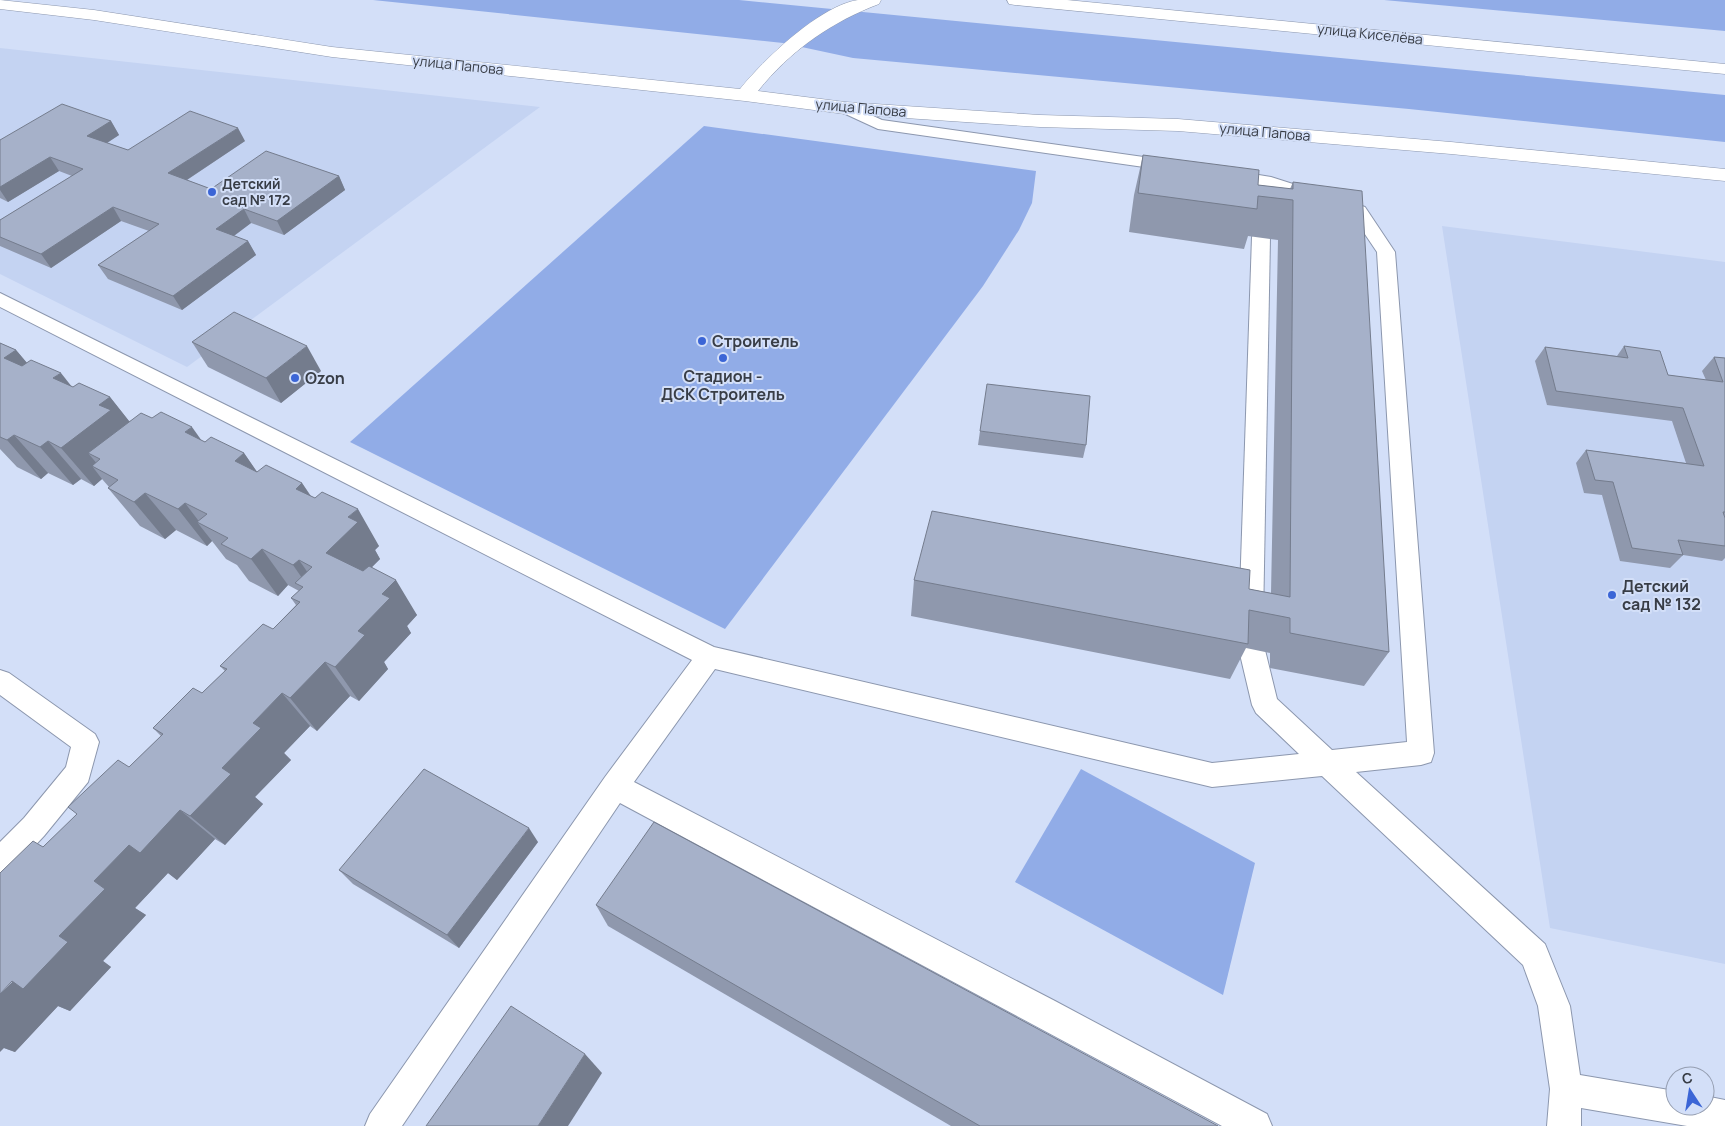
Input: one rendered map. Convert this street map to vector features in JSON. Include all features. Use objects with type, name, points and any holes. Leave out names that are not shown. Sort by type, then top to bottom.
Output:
[{"type":"street","points":[[745,95],[774,61],[821,25],[873,0]]},
{"type":"street","name":"улица Киселёва","points":[[1015,0],[1725,69]]},
{"type":"street","name":"улица Папова","points":[[0,4],[94,15],[332,52],[745,95],[846,108],[1040,121],[1178,125],[1461,149],[1725,175]]},
{"type":"lane","points":[[0,299],[709,657],[1212,775],[1422,753],[1386,252],[1359,211],[1264,190],[1199,170],[878,124],[846,108]]},
{"type":"lane","points":[[1261,227],[1252,639],[1265,705],[1534,954],[1554,1006],[1566,1089],[1564,1126]]},
{"type":"lane","points":[[382,1126],[615,786],[709,657]]},
{"type":"lane","points":[[0,681],[86,742],[78,773],[34,827],[0,862]]},
{"type":"lane","points":[[615,786],[1044,1012],[1255,1126]]},
{"type":"lane","points":[[1566,1089],[1725,1116]]},
{"type":"shaded area","points":[[373,0],[739,0],[1725,95],[1725,142],[1409,109],[853,58],[783,43]]},
{"type":"shaded area","points":[[1384,0],[1725,0],[1725,31]]},
{"type":"shaded area","name":"Детский сад № 172","points":[[0,48],[540,107],[187,367],[0,274]]},
{"type":"shaded area","name":"Стадион - ДСК Строитель","points":[[704,126],[1036,171],[1032,203],[1019,230],[983,286],[725,629],[350,442]]},
{"type":"shaded area","name":"Детский сад № 132","points":[[1442,226],[1725,262],[1725,964],[1550,928]]},
{"type":"shaded area","points":[[1081,769],[1255,863],[1223,995],[1015,882]]},
{"type":"building","points":[[62,104],[111,121],[87,136],[128,150],[190,111],[238,128],[168,173],[211,189],[266,151],[339,176],[277,221],[244,209],[216,229],[248,241],[173,296],[98,265],[159,224],[113,207],[41,254],[0,237],[0,220],[83,169],[50,157],[0,187],[0,140]]},
{"type":"building","points":[[1143,155],[1259,170],[1258,185],[1293,189],[1293,182],[1362,191],[1389,652],[1290,633],[1290,618],[1249,610],[1248,644],[914,580],[932,511],[1250,570],[1249,589],[1290,597],[1293,200],[1258,196],[1257,209],[1138,193]]},
{"type":"building","points":[[234,312],[307,346],[266,378],[192,342]]},
{"type":"building","points":[[0,343],[16,350],[4,358],[22,366],[31,360],[61,373],[53,378],[73,387],[79,383],[110,397],[99,405],[111,410],[61,448],[48,441],[40,447],[14,435],[7,440],[0,437]]},
{"type":"building","points":[[1624,346],[1660,351],[1668,375],[1723,382],[1714,357],[1725,358],[1725,512],[1723,512],[1725,518],[1725,546],[1678,540],[1683,555],[1632,548],[1613,482],[1595,480],[1586,450],[1704,466],[1683,408],[1556,391],[1545,347],[1628,358]]},
{"type":"building","points":[[987,384],[1090,396],[1086,445],[980,431]]},
{"type":"building","points":[[161,412],[192,427],[185,432],[205,442],[211,437],[244,453],[235,461],[257,472],[266,465],[302,483],[296,489],[315,498],[322,492],[358,509],[348,517],[358,522],[326,553],[363,571],[369,566],[396,580],[382,594],[390,598],[358,631],[365,635],[335,667],[325,662],[290,698],[282,693],[253,723],[261,728],[222,768],[231,774],[190,816],[180,810],[140,853],[129,845],[94,881],[105,889],[59,936],[68,942],[23,989],[12,981],[0,994],[0,873],[33,841],[43,847],[77,814],[68,807],[118,760],[129,767],[163,734],[153,728],[193,688],[202,693],[227,669],[220,666],[263,624],[273,629],[300,602],[291,598],[303,587],[295,583],[312,567],[299,560],[293,565],[262,549],[251,559],[221,544],[228,538],[197,522],[207,514],[185,503],[178,509],[145,493],[134,502],[108,488],[118,480],[92,466],[100,459],[88,453],[141,413],[152,418]]},
{"type":"building","points":[[424,769],[529,828],[447,935],[339,870]]},
{"type":"building","points":[[654,822],[1218,1126],[980,1126],[596,905]]},
{"type":"building","points":[[511,1006],[585,1054],[538,1126],[426,1126]]},
{"type":"place","name":"Детский сад № 172","points":[[212,192]]},
{"type":"place","name":"Строитель","points":[[702,341]]},
{"type":"place","name":"Стадион - ДСК Строитель","points":[[723,358]]},
{"type":"place","name":"Ozon","points":[[295,378]]},
{"type":"place","name":"Детский сад № 132","points":[[1612,595]]}]
